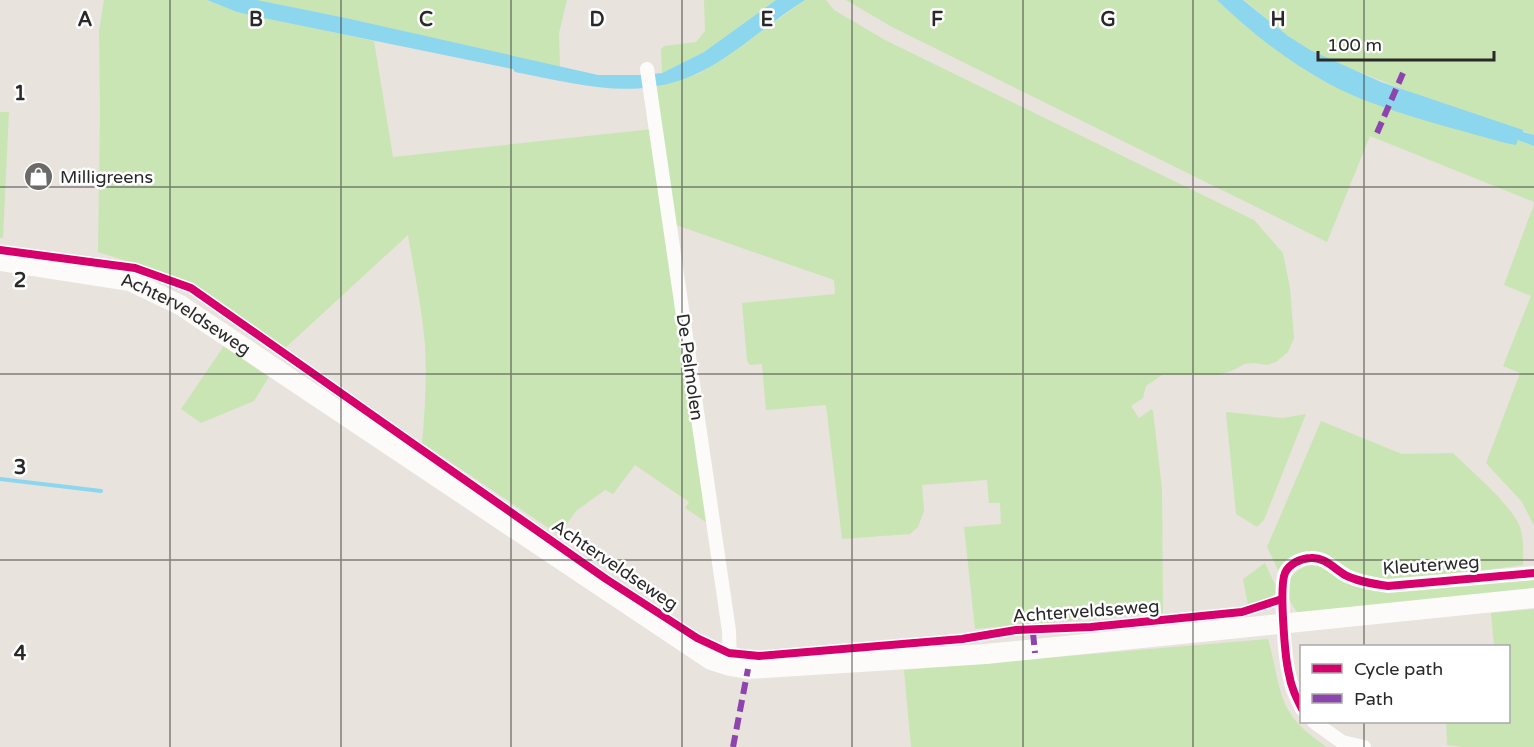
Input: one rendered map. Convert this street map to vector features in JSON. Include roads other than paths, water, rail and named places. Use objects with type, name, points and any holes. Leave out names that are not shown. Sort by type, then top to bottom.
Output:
[{"type":"street","name":"De Pelmolen","points":[[647,69],[727,619],[730,666]]},
{"type":"street","name":"Achterveldseweg","points":[[0,261],[130,282],[180,305],[711,660],[730,666],[748,669],[986,654],[1534,598]]},
{"type":"street","name":"Kleuterweg","points":[[1284,623],[1282,593],[1284,575],[1289,567],[1309,558],[1324,560],[1347,576],[1364,582],[1388,586],[1534,573]]},
{"type":"street","points":[[1284,623],[1288,672],[1300,705]]},
{"type":"street","points":[[1315,723],[1342,742],[1364,747]]},
{"type":"water","points":[[207,0],[257,0],[598,75],[642,75],[662,73],[704,52],[776,0],[805,0],[723,59],[697,74],[646,88],[621,89],[570,83],[515,72],[513,69],[237,12]]},
{"type":"water","points":[[1217,0],[1243,0],[1288,36],[1310,50],[1381,82],[1523,130],[1523,132],[1534,135],[1534,146],[1518,140],[1516,145],[1505,143],[1394,111],[1331,85],[1257,36]]},
{"type":"waterway","points":[[0,479],[101,491]]},
{"type":"place","name":"Milligreens","points":[[39,177]]}]
